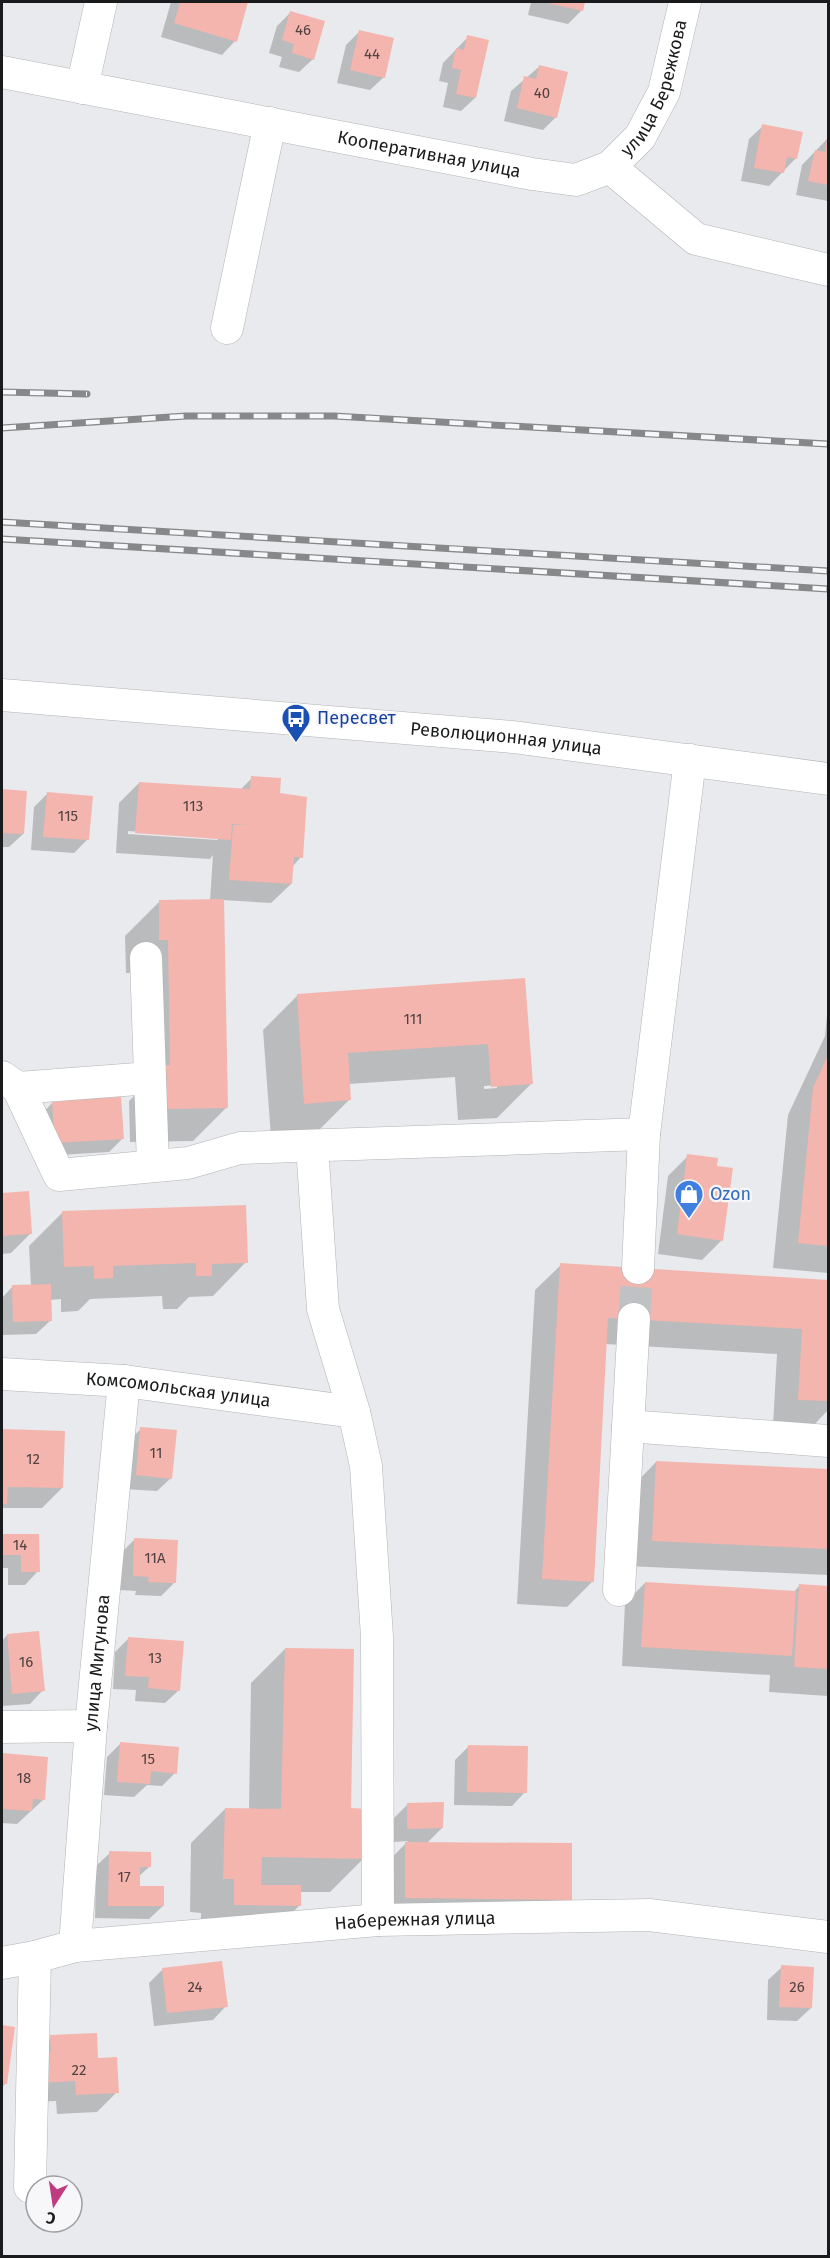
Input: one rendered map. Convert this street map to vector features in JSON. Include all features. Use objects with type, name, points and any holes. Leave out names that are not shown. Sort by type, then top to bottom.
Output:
[{"type":"street","points":[[82,88],[101,2]]},
{"type":"street","name":"улица Бережкова","points":[[610,167],[640,137],[664,92],[685,2]]},
{"type":"street","name":"Кооперативная улица","points":[[2,72],[532,174],[576,180],[610,167]]},
{"type":"street","points":[[227,328],[270,123]]},
{"type":"street","points":[[610,167],[696,239],[828,270]]},
{"type":"street","name":"Революционная улица","points":[[2,695],[513,737],[828,778]]},
{"type":"street","points":[[638,1268],[644,1134],[690,760]]},
{"type":"street","points":[[146,958],[153,1166]]},
{"type":"street","points":[[150,1078],[10,1083],[59,1175],[188,1163],[240,1148],[644,1134]]},
{"type":"street","points":[[312,1146],[323,1309],[354,1412],[366,1466],[377,1637],[378,1920]]},
{"type":"street","points":[[619,1590],[634,1319]]},
{"type":"street","name":"Комсомольская улица","points":[[2,1374],[124,1381],[354,1412]]},
{"type":"street","name":"улица Мигунова","points":[[75,1946],[91,1726],[124,1381]]},
{"type":"street","points":[[628,1426],[828,1441]]},
{"type":"street","points":[[2,1727],[91,1726]]},
{"type":"street","name":"Набережная улица","points":[[2,1963],[75,1946],[378,1920],[649,1915],[828,1937]]},
{"type":"street","points":[[30,2174],[35,1957]]},
{"type":"building","points":[[180,2],[248,2],[237,42],[174,23]]},
{"type":"building","points":[[543,2],[585,2],[583,11]]},
{"type":"building","points":[[290,11],[325,21],[314,60],[292,53],[294,44],[282,40]]},
{"type":"building","points":[[359,30],[394,38],[385,78],[350,70]]},
{"type":"building","points":[[467,35],[489,40],[476,98],[456,94],[461,70],[452,68],[456,48],[464,50]]},
{"type":"building","points":[[539,65],[568,72],[557,118],[517,108],[524,76],[536,79]]},
{"type":"building","points":[[762,124],[803,132],[797,159],[787,157],[784,173],[754,168]]},
{"type":"building","points":[[827,139],[828,185],[808,181],[815,150],[825,152]]},
{"type":"building","points":[[251,776],[281,778],[280,793],[307,797],[303,858],[294,857],[292,884],[229,880],[233,825],[248,825],[232,824],[231,840],[135,833],[139,782],[250,789]]},
{"type":"building","points":[[2,789],[27,791],[24,834],[2,833]]},
{"type":"building","points":[[47,792],[93,796],[89,840],[43,837]]},
{"type":"building","points":[[224,899],[228,1108],[163,1109],[162,1066],[170,1065],[168,940],[159,940],[159,900]]},
{"type":"building","points":[[525,978],[533,1084],[491,1087],[488,1044],[348,1053],[351,1100],[304,1104],[297,994]]},
{"type":"building","points":[[828,1055],[828,1246],[798,1243],[813,1088]]},
{"type":"building","points":[[96,1091],[97,1098],[121,1097],[124,1139],[55,1143],[52,1102],[74,1100],[73,1092]]},
{"type":"building","points":[[687,1154],[718,1158],[717,1166],[733,1168],[723,1241],[677,1234]]},
{"type":"building","points":[[29,1191],[32,1234],[2,1236],[2,1193]]},
{"type":"building","points":[[246,1205],[248,1263],[212,1264],[212,1276],[196,1276],[196,1263],[113,1266],[113,1278],[94,1279],[94,1266],[64,1267],[62,1211]]},
{"type":"building","points":[[560,1263],[828,1280],[828,1401],[798,1400],[802,1329],[608,1318],[594,1582],[542,1579]]},
{"type":"building","points":[[51,1284],[52,1321],[13,1322],[12,1285]]},
{"type":"building","points":[[140,1427],[177,1430],[172,1479],[136,1475]]},
{"type":"building","points":[[2,1429],[65,1431],[63,1488],[8,1487],[7,1504],[2,1504]]},
{"type":"building","points":[[656,1461],[828,1469],[828,1549],[652,1541]]},
{"type":"building","points":[[2,1534],[39,1534],[40,1572],[21,1572],[21,1555],[2,1555]]},
{"type":"building","points":[[134,1538],[178,1540],[176,1583],[148,1582],[149,1577],[133,1576]]},
{"type":"building","points":[[645,1582],[796,1591],[792,1656],[641,1647]]},
{"type":"building","points":[[799,1584],[828,1586],[828,1669],[794,1667]]},
{"type":"building","points":[[39,1631],[45,1691],[12,1694],[7,1634]]},
{"type":"building","points":[[128,1637],[184,1641],[180,1691],[148,1688],[149,1677],[125,1676]]},
{"type":"building","points":[[285,1648],[354,1649],[351,1808],[367,1809],[366,1859],[262,1857],[261,1885],[301,1885],[301,1906],[234,1905],[234,1879],[223,1879],[225,1808],[281,1809]]},
{"type":"building","points":[[120,1742],[179,1747],[177,1774],[151,1771],[150,1784],[117,1782]]},
{"type":"building","points":[[468,1745],[528,1746],[527,1793],[467,1792]]},
{"type":"building","points":[[2,1753],[48,1757],[45,1800],[33,1799],[32,1811],[2,1809]]},
{"type":"building","points":[[444,1802],[443,1828],[407,1829],[407,1803]]},
{"type":"building","points":[[405,1842],[572,1843],[572,1900],[405,1898]]},
{"type":"building","points":[[109,1851],[151,1852],[151,1867],[140,1867],[140,1886],[164,1886],[164,1906],[108,1906]]},
{"type":"building","points":[[222,1961],[228,2007],[167,2013],[162,1968]]},
{"type":"building","points":[[781,1965],[814,1967],[812,2008],[779,2007]]},
{"type":"building","points":[[2,2025],[15,2027],[7,2084],[2,2084]]},
{"type":"building","points":[[97,2033],[98,2058],[117,2057],[119,2093],[76,2095],[75,2081],[41,2083],[39,2052],[51,2051],[50,2035]]},
{"type":"tunnel","points":[[634,1319],[638,1268]]},
{"type":"railway","points":[[2,392],[87,394]]},
{"type":"railway","points":[[2,428],[186,416],[334,416],[828,444]]},
{"type":"railway","points":[[2,522],[828,571]]},
{"type":"railway","points":[[2,539],[828,589]]},
{"type":"place","name":"Пересвет","points":[[296,744]]},
{"type":"place","name":"Ozon","points":[[689,1220]]}]
